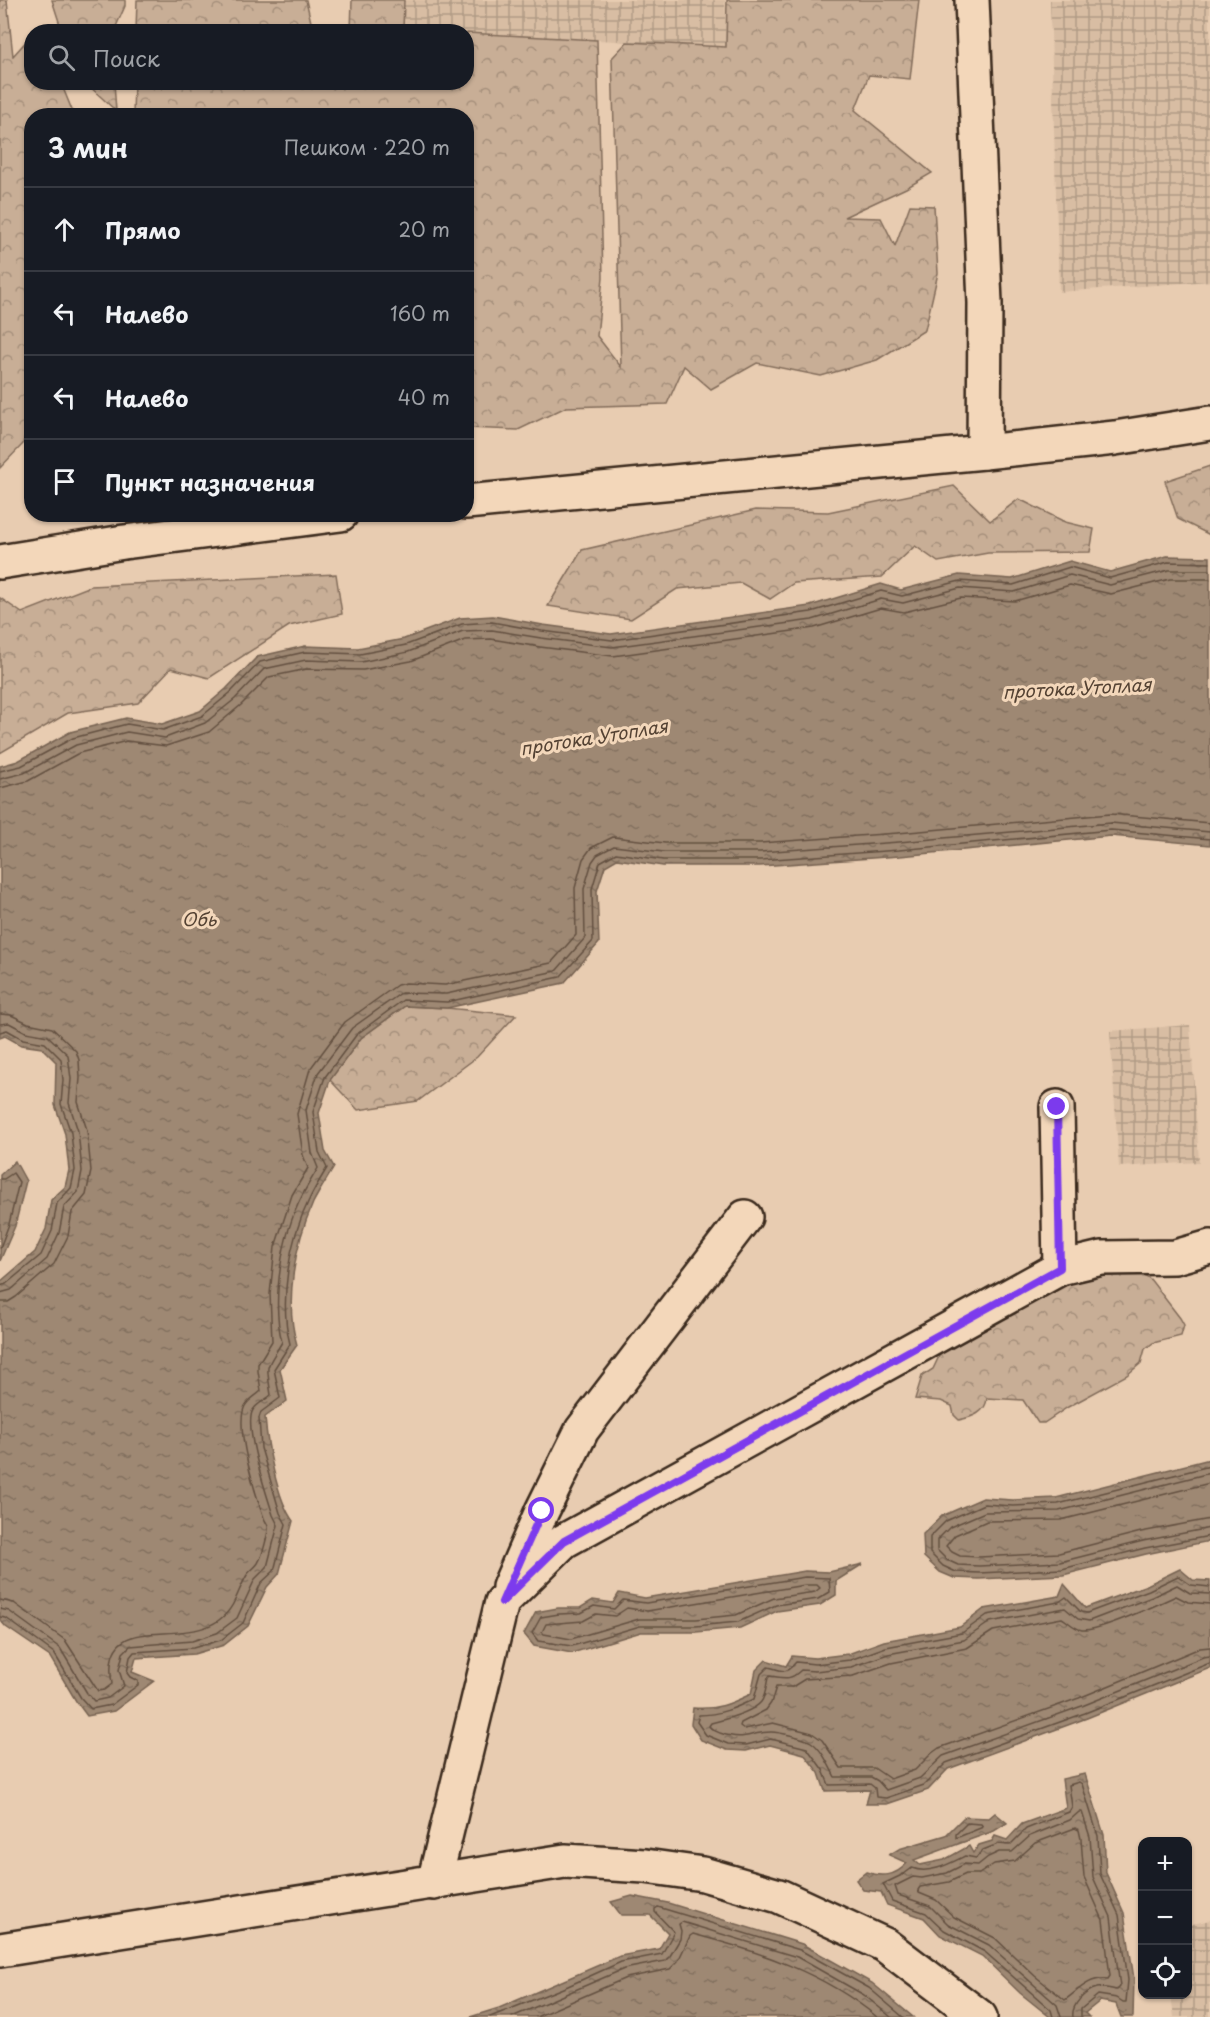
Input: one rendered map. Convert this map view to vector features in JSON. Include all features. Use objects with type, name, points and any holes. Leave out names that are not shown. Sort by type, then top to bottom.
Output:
[{"type":"street","points":[[972,0],[985,303],[984,452]]},
{"type":"street","points":[[474,501],[984,452],[1115,438],[1210,423]]},
{"type":"street","points":[[0,562],[124,542],[279,522]]},
{"type":"street","points":[[1057,1107],[1060,1268]]},
{"type":"street","points":[[434,1883],[502,1602],[542,1511],[582,1430],[745,1217]]},
{"type":"street","points":[[502,1602],[564,1541],[1060,1268],[1102,1258],[1175,1257],[1210,1247]]},
{"type":"street","points":[[0,1950],[565,1861],[645,1866],[703,1874],[779,1896],[885,1945],[980,2017]]},
{"type":"shaded area","points":[[404,0],[725,0],[726,47],[474,33],[474,24],[403,24]]},
{"type":"shaded area","points":[[1050,0],[1210,0],[1210,281],[1059,292]]},
{"type":"shaded area","points":[[1190,1025],[1199,1162],[1119,1167],[1110,1031]]},
{"type":"shaded area","points":[[1210,1920],[1210,2017],[1174,2017],[1172,1999],[1192,1999],[1192,1924]]},
{"type":"green space","points":[[0,0],[7,0],[13,56],[24,44],[24,90],[64,90],[71,108],[24,108],[24,440],[23,444],[0,468]]},
{"type":"green space","points":[[52,0],[125,0],[125,6],[117,24],[60,24]]},
{"type":"green space","points":[[137,0],[306,0],[311,24],[136,24]]},
{"type":"green space","points":[[352,0],[404,0],[403,24],[351,24]]},
{"type":"green space","points":[[727,0],[919,0],[910,79],[869,75],[855,110],[932,173],[844,217],[881,218],[895,246],[910,205],[934,206],[938,273],[925,330],[877,360],[821,376],[757,363],[711,389],[684,366],[667,404],[566,407],[518,430],[474,428],[474,108],[133,108],[134,90],[474,90],[474,33],[597,40],[603,277],[597,336],[621,367],[612,58],[627,42],[726,47]]},
{"type":"green space","points":[[94,90],[114,90],[116,108],[113,108]]},
{"type":"green space","points":[[1210,466],[1210,535],[1178,519],[1165,481]]},
{"type":"green space","points":[[954,486],[990,521],[1019,499],[1065,522],[1094,529],[1090,552],[988,553],[938,562],[915,546],[882,577],[794,583],[770,599],[741,583],[677,589],[631,619],[548,606],[582,550],[756,510],[828,512]]},
{"type":"green space","points":[[336,574],[342,614],[289,626],[209,678],[171,668],[138,703],[68,713],[0,753],[0,598],[22,613],[91,586]]},
{"type":"green space","points":[[405,1006],[516,1015],[477,1057],[418,1101],[358,1110],[330,1080],[361,1038]]},
{"type":"green space","points":[[1100,1271],[1140,1272],[1150,1279],[1184,1325],[1181,1336],[1153,1343],[1145,1349],[1141,1363],[1127,1375],[1068,1407],[1044,1423],[1038,1423],[1023,1400],[987,1398],[981,1411],[959,1420],[954,1415],[952,1406],[941,1401],[915,1399],[922,1376],[933,1369],[941,1352],[997,1305]]},
{"type":"water","name":"Обь","points":[[1167,556],[1210,557],[1210,845],[1111,836],[900,856],[760,866],[663,866],[617,859],[605,866],[597,891],[599,943],[564,983],[447,1008],[405,1006],[361,1038],[330,1080],[319,1113],[325,1151],[334,1167],[313,1203],[301,1236],[293,1273],[291,1310],[297,1345],[280,1369],[287,1401],[265,1417],[278,1486],[287,1512],[293,1521],[279,1574],[267,1587],[248,1626],[224,1645],[194,1654],[136,1658],[132,1672],[154,1681],[114,1711],[87,1716],[50,1657],[6,1627],[0,1620],[0,1282],[35,1252],[46,1229],[51,1200],[65,1187],[69,1170],[65,1134],[55,1105],[56,1062],[42,1048],[21,1045],[5,1036],[0,1038],[0,766],[18,761],[70,732],[126,718],[162,724],[200,711],[226,689],[257,657],[305,646],[358,648],[404,639],[460,618],[493,616],[611,634],[810,606],[881,584],[901,590],[959,575],[1012,579],[1070,561],[1110,572]]},
{"type":"water","points":[[15,1161],[26,1181],[15,1226],[0,1261],[0,1175]]},
{"type":"water","points":[[1210,1459],[1210,1541],[1063,1575],[954,1578],[940,1572],[924,1557],[923,1534],[942,1516],[983,1498],[1013,1500],[1056,1498]]},
{"type":"water","points":[[863,1564],[836,1581],[836,1595],[820,1605],[777,1611],[740,1628],[696,1632],[641,1632],[572,1653],[534,1646],[524,1634],[536,1612],[558,1608],[580,1608],[593,1600],[613,1603],[619,1593],[645,1598],[805,1571],[829,1572]]},
{"type":"water","points":[[1180,1569],[1193,1580],[1210,1581],[1210,1668],[1087,1718],[948,1769],[928,1790],[887,1804],[866,1804],[870,1790],[825,1791],[819,1773],[804,1754],[770,1745],[746,1751],[727,1750],[701,1740],[691,1724],[693,1708],[723,1706],[751,1694],[756,1670],[766,1660],[786,1666],[792,1656],[815,1658],[848,1654],[884,1641],[960,1627],[984,1609],[1059,1596],[1064,1584],[1085,1608],[1147,1585]]},
{"type":"water","points":[[1085,1774],[1104,1835],[1106,1873],[1124,1913],[1134,1979],[1133,2017],[1121,2017],[1116,2004],[1100,2001],[1085,2013],[1089,2017],[1050,2017],[1020,1993],[982,1956],[940,1935],[924,1918],[887,1905],[881,1892],[863,1890],[856,1880],[866,1872],[888,1875],[898,1871],[907,1863],[889,1855],[899,1849],[946,1835],[964,1817],[989,1818],[995,1813],[1007,1823],[994,1831],[914,1860],[920,1865],[944,1860],[969,1846],[973,1853],[979,1845],[992,1841],[995,1836],[1007,1840],[1022,1824],[1066,1808],[1062,1779]]},
{"type":"water","points":[[632,1896],[668,1903],[802,1944],[872,1983],[913,2017],[470,2017],[499,2008],[620,1956],[659,1949],[668,1933],[650,1915],[621,1915],[611,1902]]},
{"type":"route","points":[[542,1511],[502,1602],[564,1541],[1060,1268],[1057,1107]]},
{"type":"water label","name":"протока Утоплая","points":[[1077,689]]},
{"type":"water label","name":"протока Утоплая","points":[[594,738]]}]
